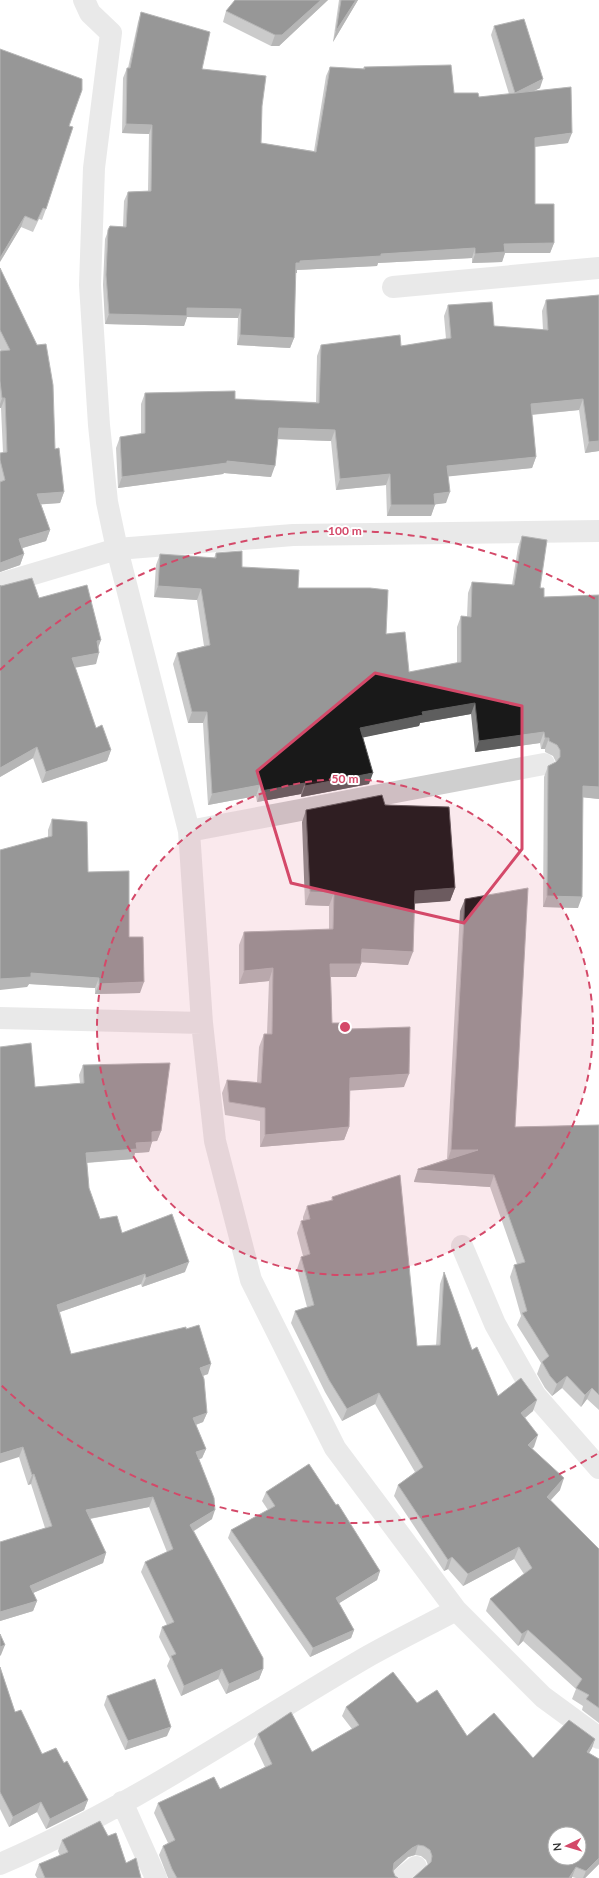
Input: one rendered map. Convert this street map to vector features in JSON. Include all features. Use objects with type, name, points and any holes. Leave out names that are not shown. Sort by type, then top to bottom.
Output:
[{"type":"street","points":[[84,0],[90,13],[111,33],[94,168],[90,285],[99,425],[107,502],[117,549],[189,831],[202,1023],[215,1141],[251,1280],[335,1448],[456,1610],[543,1697],[599,1738]]},
{"type":"street","points":[[392,287],[599,268]]},
{"type":"street","points":[[0,584],[117,549],[293,535],[599,531]]},
{"type":"street","points":[[189,831],[544,764]]},
{"type":"street","points":[[0,1018],[202,1023]]},
{"type":"street","points":[[462,1246],[495,1324],[535,1395],[599,1468]]},
{"type":"street","points":[[0,1864],[42,1846],[122,1802],[267,1718],[366,1658],[456,1610]]},
{"type":"street","points":[[122,1802],[156,1878]]},
{"type":"highlighted area","points":[[375,673],[522,706],[522,849],[464,923],[291,883],[257,771]]},
{"type":"building","points":[[235,0],[321,0],[282,35],[275,35],[226,11]]},
{"type":"building","points":[[341,0],[356,0],[336,31]]},
{"type":"building","points":[[141,12],[210,32],[202,69],[266,76],[262,106],[261,143],[316,152],[330,67],[365,69],[364,67],[451,65],[454,93],[478,93],[479,97],[571,87],[572,133],[535,138],[535,204],[554,204],[554,243],[504,244],[505,252],[475,254],[475,248],[300,261],[300,263],[296,263],[294,338],[240,335],[241,309],[187,308],[187,316],[109,314],[106,275],[108,230],[110,226],[126,227],[128,192],[151,191],[152,125],[126,124],[127,68],[130,68]]},
{"type":"building","points":[[524,19],[543,79],[515,93],[494,26]]},
{"type":"building","points":[[0,49],[82,79],[82,90],[69,126],[73,127],[46,209],[43,208],[37,221],[25,216],[0,258]]},
{"type":"building","points":[[0,268],[37,345],[46,344],[53,385],[55,449],[59,448],[64,492],[37,494],[50,530],[19,539],[24,554],[0,563],[0,482],[5,480],[0,460],[0,453],[7,452],[5,398],[2,398],[0,381],[0,351],[10,350],[0,330]]},
{"type":"building","points":[[599,295],[599,441],[589,442],[583,399],[531,404],[536,457],[447,466],[450,492],[434,494],[435,505],[391,505],[390,474],[340,479],[335,430],[279,428],[275,466],[227,461],[227,463],[122,477],[120,437],[145,433],[145,393],[235,391],[235,399],[319,403],[321,345],[400,335],[401,346],[451,338],[448,305],[492,302],[494,326],[548,330],[546,300]]},
{"type":"building","points":[[522,536],[547,540],[540,588],[544,588],[544,597],[599,595],[599,787],[583,786],[582,897],[547,896],[548,766],[556,762],[560,757],[560,750],[557,745],[549,741],[549,738],[545,738],[544,732],[479,741],[475,703],[422,712],[423,715],[360,728],[373,773],[305,786],[305,783],[261,791],[260,785],[212,794],[207,712],[192,712],[177,653],[210,645],[201,589],[158,586],[160,554],[216,558],[216,553],[242,551],[242,567],[299,570],[298,588],[370,588],[388,590],[386,634],[405,632],[409,672],[461,662],[461,616],[471,617],[472,582],[514,585]]},
{"type":"building","points":[[32,578],[39,598],[87,585],[101,640],[97,641],[99,653],[72,658],[96,728],[102,725],[111,750],[46,772],[37,747],[0,768],[0,585]]},
{"type":"building","points":[[382,795],[385,805],[449,807],[455,888],[415,891],[413,952],[362,949],[361,964],[330,964],[332,1023],[349,1023],[349,1029],[410,1027],[409,1074],[350,1078],[349,1127],[265,1135],[265,1108],[229,1102],[227,1080],[261,1083],[264,1034],[272,1034],[273,968],[244,971],[244,932],[333,929],[334,893],[310,892],[306,810]]},
{"type":"building","points":[[52,819],[87,822],[88,872],[129,871],[129,937],[143,937],[144,982],[99,984],[99,978],[31,973],[31,977],[0,979],[0,850],[52,836]]},
{"type":"building","points":[[528,888],[515,1127],[599,1125],[599,1395],[592,1388],[585,1395],[567,1376],[557,1384],[550,1376],[542,1362],[549,1356],[522,1313],[527,1311],[514,1265],[525,1262],[494,1175],[418,1170],[478,1150],[451,1150],[465,899]]},
{"type":"building","points":[[31,1043],[35,1087],[84,1083],[83,1065],[170,1063],[161,1131],[152,1132],[152,1142],[136,1143],[137,1149],[86,1153],[89,1188],[100,1219],[117,1216],[122,1233],[172,1214],[189,1262],[146,1278],[145,1274],[57,1305],[71,1354],[199,1325],[211,1364],[200,1368],[204,1379],[207,1413],[193,1418],[206,1449],[196,1452],[214,1498],[215,1510],[190,1525],[263,1658],[263,1669],[229,1684],[222,1669],[184,1686],[171,1656],[176,1654],[162,1627],[174,1622],[145,1562],[173,1549],[153,1497],[86,1510],[106,1553],[30,1586],[37,1601],[0,1612],[0,1542],[52,1526],[34,1474],[32,1475],[23,1447],[0,1454],[0,1047]]},
{"type":"building","points":[[400,1175],[417,1346],[440,1345],[444,1272],[472,1350],[477,1347],[498,1396],[521,1378],[537,1400],[521,1413],[538,1435],[528,1445],[564,1478],[547,1497],[599,1549],[599,1708],[586,1699],[589,1695],[576,1688],[582,1679],[528,1630],[522,1634],[490,1599],[532,1568],[519,1547],[468,1574],[452,1557],[448,1560],[398,1485],[423,1467],[379,1393],[347,1409],[329,1380],[295,1311],[314,1305],[301,1257],[310,1254],[301,1221],[310,1219],[307,1206],[333,1200],[332,1197]]},
{"type":"building","points":[[309,1464],[336,1505],[338,1504],[380,1571],[336,1598],[354,1630],[313,1648],[231,1530],[275,1506],[266,1492]]},
{"type":"building","points":[[0,1634],[5,1645],[0,1647]]},
{"type":"building","points":[[0,1667],[15,1712],[21,1710],[42,1754],[56,1748],[64,1763],[67,1761],[88,1800],[50,1819],[41,1802],[13,1817],[0,1792]]},
{"type":"building","points":[[393,1672],[417,1703],[437,1690],[467,1736],[494,1713],[533,1758],[569,1720],[595,1739],[587,1752],[599,1759],[599,1858],[586,1871],[576,1867],[569,1878],[413,1878],[431,1862],[432,1856],[430,1850],[424,1846],[418,1845],[394,1863],[393,1871],[395,1876],[398,1878],[177,1878],[163,1846],[175,1840],[158,1803],[214,1777],[220,1789],[272,1764],[258,1734],[291,1712],[312,1752],[359,1725],[346,1707]]},
{"type":"building","points":[[155,1679],[171,1727],[128,1741],[107,1696]]},
{"type":"building","points":[[100,1821],[108,1836],[116,1833],[126,1863],[136,1858],[141,1878],[45,1878],[39,1864],[68,1852],[62,1840]]}]
